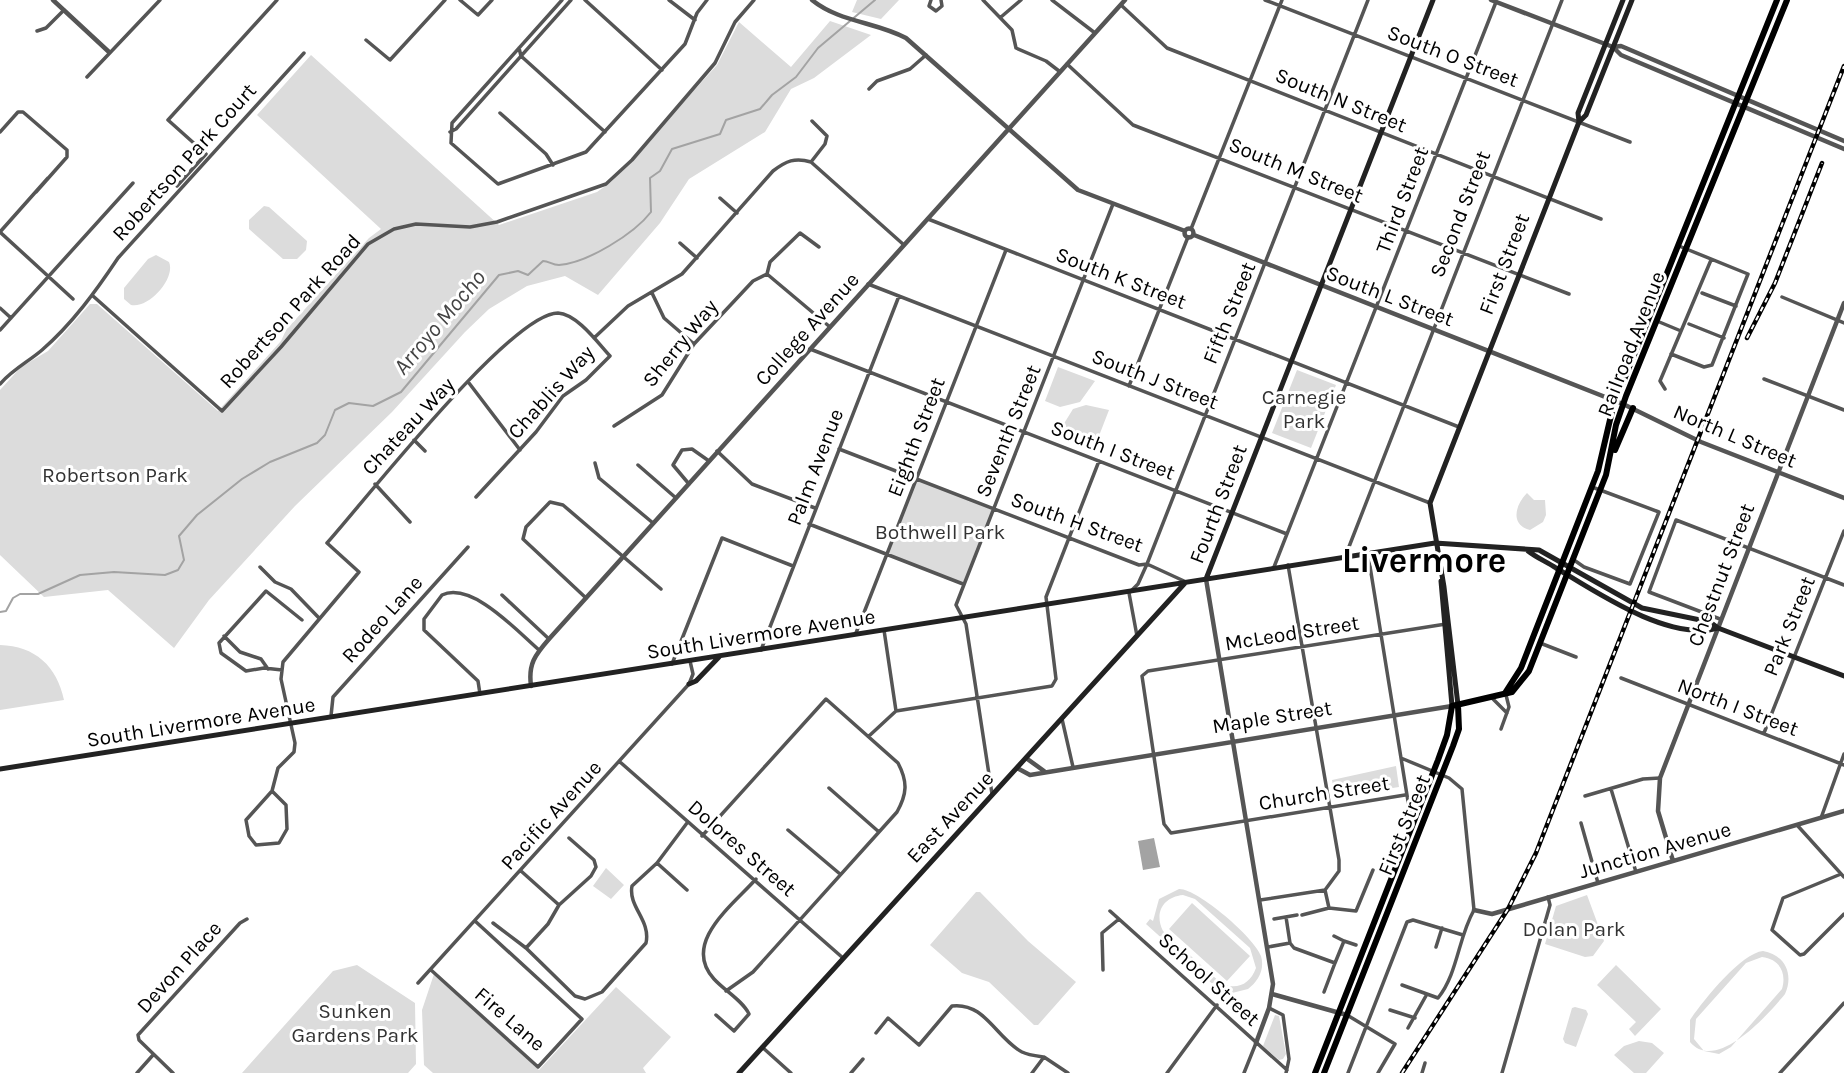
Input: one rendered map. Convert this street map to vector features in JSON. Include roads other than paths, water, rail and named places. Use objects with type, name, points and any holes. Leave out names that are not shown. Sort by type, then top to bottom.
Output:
[{"type":"main road","name":"Fourth Street","points":[[1206,579],[1433,0]]},
{"type":"main road","name":"First Street","points":[[1579,122],[1578,113],[1623,0]]},
{"type":"main road","name":"First Street","points":[[1324,1073],[1459,729],[1430,503],[1579,122],[1586,116],[1632,0]]},
{"type":"main road","name":"Railroad Avenue","points":[[1505,693],[1521,668],[1592,487],[1615,401],[1777,0]]},
{"type":"main road","name":"Railroad Avenue","points":[[1505,693],[1512,692],[1525,680],[1611,461],[1623,404],[1787,0]]},
{"type":"main road","points":[[1611,461],[1633,408]]},
{"type":"main road","name":"South Livermore Avenue","points":[[0,769],[1046,607],[1274,567],[1435,543],[1539,550],[1613,603],[1655,620],[1708,631],[1717,628],[1844,676]]},
{"type":"main road","name":"East Avenue","points":[[739,1073],[1185,583]]},
{"type":"main road","points":[[689,684],[696,681],[719,657]]},
{"type":"main road","name":"Maple Street","points":[[1455,705],[1493,699],[1505,693]]},
{"type":"main road","name":"First Street","points":[[1315,1073],[1434,772],[1455,705]]},
{"type":"street","points":[[53,0],[109,52]]},
{"type":"street","points":[[87,77],[160,0]]},
{"type":"street","points":[[177,186],[206,154],[168,120],[277,0]]},
{"type":"street","points":[[366,40],[390,61],[445,0]]},
{"type":"street","points":[[460,0],[478,15],[492,0]]},
{"type":"street","points":[[562,0],[452,123],[450,132],[454,146],[498,184],[583,155],[685,44],[707,0]]},
{"type":"street","points":[[450,132],[456,129],[571,0]]},
{"type":"street","points":[[585,0],[662,70]]},
{"type":"street","points":[[668,0],[695,20]]},
{"type":"street","name":"Robertson Park Road","points":[[93,296],[222,411],[281,347],[368,244],[382,234],[416,224],[470,227],[497,222],[606,184],[632,160],[715,62],[735,22],[754,0]]},
{"type":"street","name":"South L Street","points":[[812,0],[841,16],[873,24],[906,38],[1078,190],[1615,401]]},
{"type":"street","points":[[931,0],[929,6],[936,11],[941,8],[941,0]]},
{"type":"street","points":[[983,0],[1013,30],[1016,48],[1046,61],[1059,71]]},
{"type":"street","points":[[1001,17],[1021,0]]},
{"type":"street","points":[[1052,0],[1095,33]]},
{"type":"street","name":"College Avenue","points":[[531,687],[529,672],[532,659],[539,650],[1125,0]]},
{"type":"street","name":"South O Street","points":[[1265,0],[1630,142]]},
{"type":"street","points":[[1129,386],[1282,0]]},
{"type":"street","name":"Fifth Street","points":[[1129,593],[1138,584],[1147,564],[1368,0]]},
{"type":"street","name":"Second Street","points":[[1345,557],[1562,0]]},
{"type":"street","points":[[1494,1],[1605,45],[1621,46],[1844,141]]},
{"type":"street","name":"Third Street","points":[[1274,567],[1348,383],[1494,1]]},
{"type":"street","name":"South N Street","points":[[1121,5],[1167,48],[1601,219]]},
{"type":"street","points":[[37,31],[46,28],[64,10]]},
{"type":"street","points":[[1612,47],[1621,55],[1844,149]]},
{"type":"street","points":[[519,48],[521,56],[605,132]]},
{"type":"street","name":"Robertson Park Court","points":[[93,296],[118,258],[304,53]]},
{"type":"street","points":[[869,89],[877,81],[910,69],[926,55]]},
{"type":"street","name":"South M Street","points":[[1067,64],[1133,124],[1569,294]]},
{"type":"street","points":[[0,132],[18,112],[23,112],[67,150],[67,157],[0,232],[73,299]]},
{"type":"street","points":[[500,113],[546,154],[553,165]]},
{"type":"street","points":[[811,162],[825,144],[827,136],[812,121]]},
{"type":"street","points":[[594,338],[628,306],[682,274],[773,171],[788,161],[802,159],[811,162],[904,245]]},
{"type":"street","points":[[0,330],[133,183]]},
{"type":"street","points":[[720,198],[737,212]]},
{"type":"street","name":"Seventh Street","points":[[992,794],[963,618],[956,605],[1113,204]]},
{"type":"street","name":"South K Street","points":[[928,219],[1460,427]]},
{"type":"street","name":"Sherry Way","points":[[614,426],[662,395],[694,344],[752,281],[767,274],[770,262],[800,233],[819,247]]},
{"type":"street","points":[[680,243],[697,258]]},
{"type":"street","points":[[1671,354],[1709,367],[1724,338],[1748,274],[1679,246]]},
{"type":"street","name":"Eighth Street","points":[[856,635],[1006,250]]},
{"type":"street","points":[[1665,389],[1660,381],[1711,259]]},
{"type":"street","points":[[767,274],[830,327]]},
{"type":"street","name":"South J Street","points":[[868,284],[1430,503]]},
{"type":"street","points":[[652,293],[664,318],[694,344]]},
{"type":"street","points":[[1702,293],[1736,306]]},
{"type":"street","points":[[0,384],[14,368],[41,351],[93,296]]},
{"type":"street","name":"Palm Avenue","points":[[761,650],[899,296]]},
{"type":"street","points":[[1782,298],[1844,323]]},
{"type":"street","name":"Chestnut Street","points":[[1673,862],[1658,811],[1660,778],[1844,303]]},
{"type":"street","points":[[0,308],[11,318]]},
{"type":"street","name":"Chateau Way","points":[[282,670],[286,655],[359,572],[327,543],[374,484],[414,440],[516,333],[550,314],[565,314],[594,338]]},
{"type":"street","points":[[1649,318],[1681,331]]},
{"type":"street","points":[[1689,324],[1724,338]]},
{"type":"street","name":"Chablis Way","points":[[476,497],[520,450],[563,396],[586,380],[610,356],[594,338]]},
{"type":"street","name":"South I Street","points":[[810,349],[1287,534]]},
{"type":"street","points":[[1764,379],[1844,410]]},
{"type":"street","points":[[469,383],[520,450]]},
{"type":"street","name":"North L Street","points":[[1615,401],[1698,440],[1844,498]]},
{"type":"street","points":[[414,440],[425,451]]},
{"type":"street","points":[[689,484],[673,465],[682,450],[692,449],[709,461]]},
{"type":"street","name":"South H Street","points":[[839,449],[1139,565],[1147,564],[1185,583]]},
{"type":"street","points":[[717,451],[752,484],[815,509]]},
{"type":"street","points":[[869,736],[896,710],[1052,686],[1056,678],[1046,597],[1099,461]]},
{"type":"street","points":[[595,463],[599,478],[653,523]]},
{"type":"street","points":[[638,465],[676,498]]},
{"type":"street","points":[[374,484],[410,522]]},
{"type":"street","points":[[1573,559],[1584,567],[1630,584],[1659,512],[1592,487]]},
{"type":"street","points":[[586,598],[523,539],[526,527],[542,508],[551,502],[563,505],[662,589]]},
{"type":"street","points":[[1720,619],[1649,592],[1676,520],[1844,585]]},
{"type":"street","points":[[809,524],[963,584]]},
{"type":"street","name":"Park Street","points":[[1764,733],[1844,531]]},
{"type":"street","points":[[672,664],[722,538],[793,566]]},
{"type":"street","name":"Rodeo Lane","points":[[331,718],[333,697],[468,547]]},
{"type":"street","points":[[1368,552],[1412,828]]},
{"type":"street","points":[[1260,900],[1325,890],[1339,871],[1288,565]]},
{"type":"street","points":[[260,567],[275,582],[291,589],[319,618]]},
{"type":"street","name":"Fourth Street","points":[[1206,579],[1268,947],[1272,994],[1256,1043]]},
{"type":"street","points":[[272,791],[286,805],[287,829],[279,843],[256,845],[249,836],[246,820],[272,791],[278,768],[294,752],[293,724],[281,679],[282,670],[268,668],[246,671],[221,653],[219,646],[224,636],[275,582]]},
{"type":"street","points":[[268,591],[302,620]]},
{"type":"street","points":[[481,695],[478,681],[424,630],[424,619],[442,595],[458,592],[489,606],[539,650]]},
{"type":"street","points":[[1129,593],[1137,636]]},
{"type":"street","points":[[502,595],[549,639]]},
{"type":"street","points":[[293,612],[301,602]]},
{"type":"street","name":"McLeod Street","points":[[1152,753],[1142,676],[1148,671],[1446,624]]},
{"type":"street","points":[[884,630],[896,710]]},
{"type":"street","points":[[224,636],[240,652],[261,659],[268,668]]},
{"type":"street","points":[[1540,643],[1576,657]]},
{"type":"street","points":[[689,684],[692,674],[690,661]]},
{"type":"street","name":"North I Street","points":[[1621,678],[1842,765]]},
{"type":"street","name":"Pacific Avenue","points":[[418,983],[689,684]]},
{"type":"street","points":[[1501,729],[1509,702],[1505,693]]},
{"type":"street","points":[[702,836],[826,699],[898,763],[905,780],[904,800],[878,832],[753,972],[726,991]]},
{"type":"street","points":[[1493,699],[1507,713]]},
{"type":"street","name":"Maple Street","points":[[1017,768],[1030,775],[1455,705]]},
{"type":"street","points":[[1062,719],[1073,767]]},
{"type":"street","name":"Church Street","points":[[1152,753],[1166,830],[1171,833],[1405,795]]},
{"type":"street","points":[[1821,818],[1844,754]]},
{"type":"street","points":[[1026,758],[1045,772]]},
{"type":"street","points":[[1401,758],[1443,775],[1459,785],[1464,795],[1474,910],[1463,934],[1448,986],[1438,998],[1402,985]]},
{"type":"street","name":"Dolores Street","points":[[620,762],[843,958]]},
{"type":"street","points":[[1586,796],[1660,778]]},
{"type":"street","points":[[829,788],[878,832]]},
{"type":"street","points":[[1611,789],[1636,872]]},
{"type":"street","name":"Junction Avenue","points":[[1474,910],[1492,914],[1844,811]]},
{"type":"street","points":[[493,923],[526,948],[575,996],[585,999],[602,992],[646,943],[646,924],[631,892],[637,878],[657,863],[687,823]]},
{"type":"street","points":[[1581,823],[1598,883]]},
{"type":"street","points":[[1797,825],[1842,875],[1783,898],[1772,930],[1800,955],[1844,915]]},
{"type":"street","points":[[788,830],[840,874]]},
{"type":"street","points":[[526,948],[559,905],[591,876],[596,867],[594,860],[569,838]]},
{"type":"street","points":[[657,863],[687,890]]},
{"type":"street","points":[[1274,919],[1329,908],[1356,911],[1373,870]]},
{"type":"street","points":[[521,871],[559,905]]},
{"type":"street","points":[[716,1015],[734,1031],[749,1014],[706,970],[704,945],[713,926],[756,879]]},
{"type":"street","points":[[1325,890],[1329,908]]},
{"type":"street","points":[[1503,1073],[1550,905],[1548,898]]},
{"type":"street","name":"School Street","points":[[1110,911],[1217,1005],[1286,1071]]},
{"type":"street","points":[[1286,917],[1290,943],[1294,948],[1335,963]]},
{"type":"street","name":"Devon Place","points":[[153,1055],[139,1040],[138,1035],[240,923],[247,919]]},
{"type":"street","points":[[1103,970],[1102,933],[1119,919]]},
{"type":"street","points":[[1348,1073],[1408,922],[1413,920],[1463,934]]},
{"type":"street","name":"Fire Lane","points":[[431,970],[538,1067],[582,1019],[475,922]]},
{"type":"street","points":[[1436,947],[1441,928]]},
{"type":"street","points":[[1334,936],[1356,945]]},
{"type":"street","points":[[1324,992],[1344,941]]},
{"type":"street","points":[[1268,947],[1290,943]]},
{"type":"street","points":[[1272,994],[1347,1015],[1366,1024],[1395,1044],[1378,1073]]},
{"type":"street","points":[[1408,1028],[1427,994]]},
{"type":"street","points":[[1780,1073],[1844,1003]]},
{"type":"street","points":[[876,1033],[888,1018],[919,1045],[952,1006],[964,1005],[981,1014],[1018,1049],[1044,1057],[1068,1073]]},
{"type":"street","points":[[1167,1073],[1217,1005]]},
{"type":"street","points":[[1269,1008],[1283,1015],[1289,1059],[1286,1071]]},
{"type":"street","points":[[1390,1010],[1415,1018]]},
{"type":"street","points":[[1244,1073],[1256,1043]]},
{"type":"street","points":[[762,1047],[791,1073]]},
{"type":"street","points":[[137,1073],[153,1055],[173,1073]]},
{"type":"street","points":[[1032,1073],[1044,1057]]},
{"type":"street","points":[[851,1073],[863,1059]]},
{"type":"street","points":[[1422,1073],[1425,1063]]},
{"type":"waterway","name":"Arroyo Mocho","points":[[0,612],[6,611],[13,598],[20,594],[38,594],[80,575],[114,572],[165,575],[178,570],[184,560],[179,536],[197,515],[242,479],[270,462],[317,443],[325,435],[335,410],[349,403],[373,406],[401,392],[499,275],[518,271],[528,275],[543,261],[559,265],[570,263],[596,253],[622,238],[651,212],[650,178],[660,171],[672,149],[720,134],[726,120],[760,109],[772,95],[796,77],[818,48],[875,0]]},
{"type":"railway","points":[[1402,1073],[1508,909],[1536,853],[1844,66]]},
{"type":"railway","points":[[1747,338],[1775,283],[1822,163]]},
{"type":"district","name":"Livermore","points":[[1424,560]]},
{"type":"park label","name":"Carnegie Park","points":[[1304,409]]},
{"type":"park label","name":"Robertson Park","points":[[115,475]]},
{"type":"park label","name":"Bothwell Park","points":[[940,532]]},
{"type":"park label","name":"Dolan Park","points":[[1574,929]]},
{"type":"park label","name":"Sunken Gardens Park","points":[[355,1023]]}]
